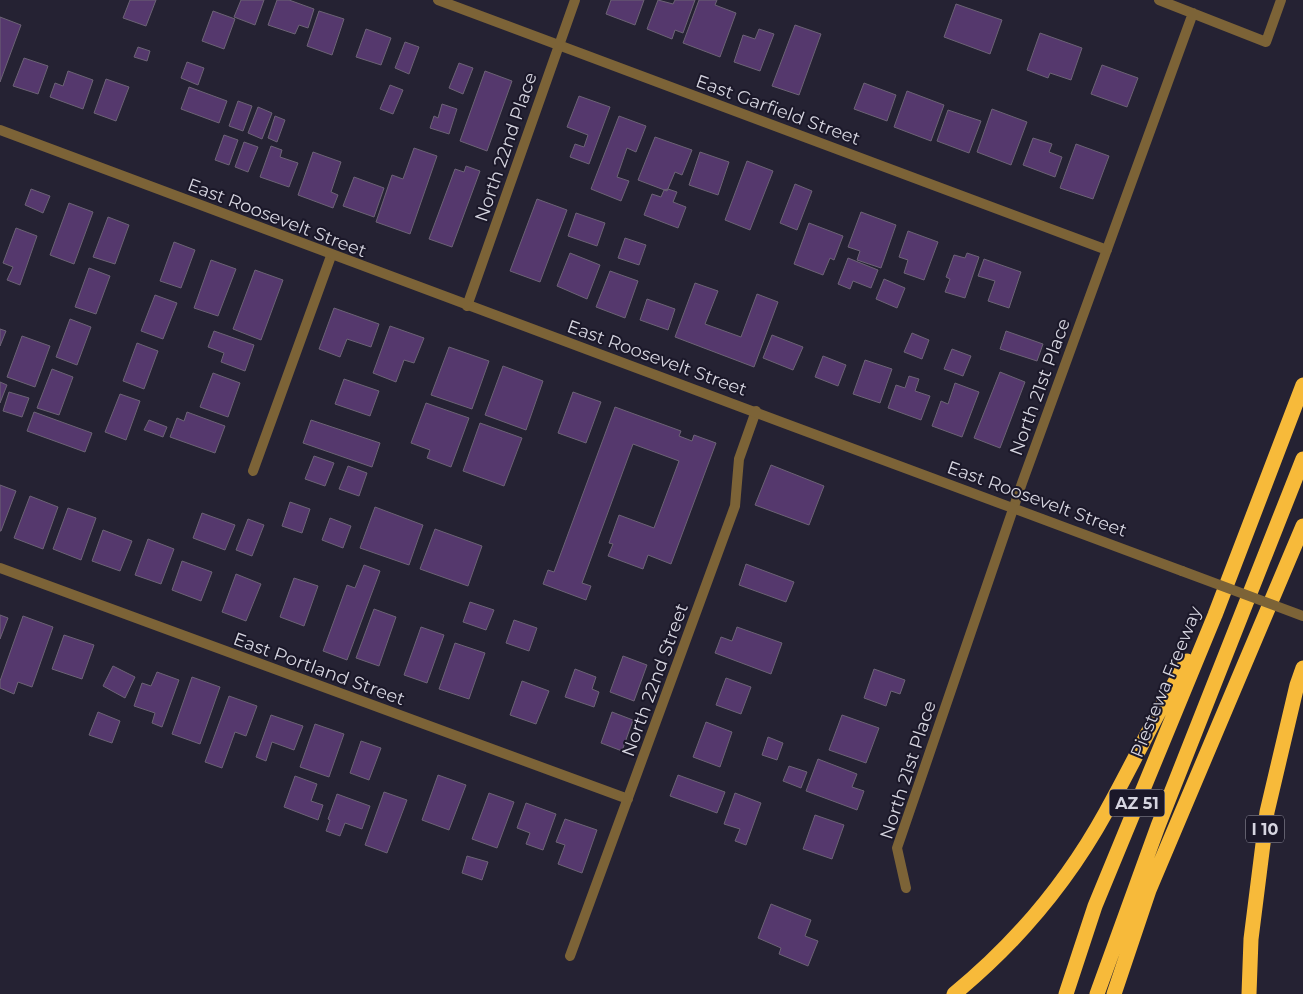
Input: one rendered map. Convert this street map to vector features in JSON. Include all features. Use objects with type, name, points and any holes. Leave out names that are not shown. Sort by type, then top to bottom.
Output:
[{"type":"highway","name":"Piestewa Freeway","points":[[1066,994],[1094,906],[1215,615],[1303,385]]},
{"type":"highway","points":[[1097,994],[1158,826],[1303,459]]},
{"type":"highway","points":[[1114,994],[1149,890],[1303,526]]},
{"type":"highway","points":[[954,994],[1028,923],[1080,854],[1106,813],[1164,700],[1215,615]]},
{"type":"highway","name":"I 10","points":[[1248,994],[1251,939],[1267,812],[1297,685],[1303,668]]},
{"type":"street","name":"East Garfield Street","points":[[438,0],[1107,250]]},
{"type":"street","name":"North 22nd Place","points":[[467,306],[575,0]]},
{"type":"street","points":[[1159,0],[1266,42],[1282,0]]},
{"type":"street","name":"North 21st Place","points":[[906,888],[897,848],[1015,508],[1193,13]]},
{"type":"street","name":"East Roosevelt Street","points":[[0,130],[331,256],[756,411],[1303,616]]},
{"type":"street","points":[[253,471],[331,256]]},
{"type":"street","name":"North 22nd Street","points":[[570,956],[735,506],[739,459],[756,411]]},
{"type":"street","name":"East Portland Street","points":[[0,568],[628,799]]},
{"type":"building","points":[[130,0],[156,0],[146,26],[123,18]]},
{"type":"building","points":[[241,0],[264,0],[255,25],[234,17]]},
{"type":"building","points":[[277,0],[289,0],[314,9],[308,28],[299,25],[295,34],[268,25]]},
{"type":"building","points":[[611,0],[644,0],[635,25],[606,14]]},
{"type":"building","points":[[658,0],[673,4],[675,0],[695,0],[683,33],[675,30],[672,39],[647,29]]},
{"type":"building","points":[[699,0],[717,0],[715,5],[736,13],[720,57],[683,43]]},
{"type":"building","points":[[956,4],[1002,20],[990,54],[944,37]]},
{"type":"building","points":[[213,11],[235,19],[224,49],[202,41]]},
{"type":"building","points":[[319,11],[344,19],[332,55],[307,46]]},
{"type":"building","points":[[0,17],[21,25],[0,82]]},
{"type":"building","points":[[795,25],[821,34],[799,95],[772,86]]},
{"type":"building","points":[[366,29],[391,38],[381,65],[356,57]]},
{"type":"building","points":[[759,29],[774,34],[760,71],[734,62],[743,35],[755,39]]},
{"type":"building","points":[[1040,33],[1082,48],[1071,80],[1050,73],[1048,78],[1027,70]]},
{"type":"building","points":[[405,42],[419,47],[409,74],[395,68]]},
{"type":"building","points":[[138,47],[150,51],[147,61],[134,57]]},
{"type":"building","points":[[24,58],[48,66],[38,94],[13,86]]},
{"type":"building","points":[[187,62],[204,68],[198,85],[181,78]]},
{"type":"building","points":[[459,63],[473,68],[463,94],[449,88]]},
{"type":"building","points":[[1102,65],[1138,78],[1127,107],[1091,94]]},
{"type":"building","points":[[68,71],[93,80],[83,109],[50,97],[55,83],[63,86]]},
{"type":"building","points":[[485,71],[512,81],[487,151],[460,141]]},
{"type":"building","points":[[106,79],[129,87],[116,121],[94,113]]},
{"type":"building","points":[[864,83],[896,95],[887,121],[854,109]]},
{"type":"building","points":[[390,85],[403,90],[393,114],[380,109]]},
{"type":"building","points":[[189,87],[227,101],[219,123],[181,109]]},
{"type":"building","points":[[907,91],[944,105],[931,141],[894,127]]},
{"type":"building","points":[[579,96],[610,107],[589,164],[570,157],[575,144],[584,147],[588,135],[567,127]]},
{"type":"building","points":[[238,101],[252,106],[243,131],[229,126]]},
{"type":"building","points":[[442,104],[457,109],[449,134],[430,128],[434,116],[438,118]]},
{"type":"building","points":[[258,107],[272,113],[262,139],[248,133]]},
{"type":"building","points":[[992,109],[1027,122],[1011,165],[977,152]]},
{"type":"building","points":[[948,110],[981,121],[969,153],[937,141]]},
{"type":"building","points":[[275,116],[285,120],[277,142],[268,138]]},
{"type":"building","points":[[619,116],[646,126],[636,152],[627,148],[617,177],[629,181],[621,201],[591,189]]},
{"type":"building","points":[[224,135],[238,140],[229,165],[215,160]]},
{"type":"building","points":[[655,137],[692,150],[682,175],[675,172],[667,191],[638,180]]},
{"type":"building","points":[[1033,138],[1052,144],[1049,152],[1062,157],[1055,177],[1023,165]]},
{"type":"building","points":[[244,142],[258,147],[248,172],[235,167]]},
{"type":"building","points":[[1076,144],[1109,156],[1093,199],[1060,188]]},
{"type":"building","points":[[271,146],[282,150],[280,157],[298,163],[289,187],[260,177]]},
{"type":"building","points":[[414,148],[437,156],[410,234],[376,222],[392,175],[403,179]]},
{"type":"building","points":[[313,152],[341,162],[331,192],[338,195],[333,208],[298,195]]},
{"type":"building","points":[[700,152],[729,162],[718,195],[689,185]]},
{"type":"building","points":[[747,161],[773,171],[750,230],[725,220]]},
{"type":"building","points":[[466,166],[480,171],[452,247],[429,239],[455,169],[464,172]]},
{"type":"building","points":[[354,177],[384,188],[374,217],[343,206]]},
{"type":"building","points":[[795,184],[812,191],[797,230],[780,223]]},
{"type":"building","points":[[31,189],[50,196],[43,213],[25,205]]},
{"type":"building","points":[[668,189],[677,192],[673,202],[686,207],[678,228],[644,215],[652,194],[661,197],[664,190]]},
{"type":"building","points":[[537,199],[567,210],[540,282],[510,271]]},
{"type":"building","points":[[69,203],[93,212],[74,264],[50,255]]},
{"type":"building","points":[[861,212],[896,225],[881,268],[857,260],[860,251],[848,247]]},
{"type":"building","points":[[576,213],[605,223],[597,246],[568,236]]},
{"type":"building","points":[[108,217],[129,225],[115,264],[93,257]]},
{"type":"building","points":[[809,223],[843,236],[834,260],[830,258],[823,275],[794,264]]},
{"type":"building","points":[[16,228],[37,236],[20,285],[7,280],[13,267],[3,263]]},
{"type":"building","points":[[908,231],[938,242],[924,280],[904,273],[908,260],[899,257]]},
{"type":"building","points":[[625,238],[646,245],[639,265],[618,258]]},
{"type":"building","points":[[174,242],[195,250],[181,288],[160,281]]},
{"type":"building","points":[[570,253],[600,265],[587,299],[557,286]]},
{"type":"building","points":[[967,253],[979,257],[965,298],[945,292],[950,279],[946,277],[954,255],[965,258]]},
{"type":"building","points":[[848,258],[878,270],[871,288],[853,281],[850,289],[838,284]]},
{"type":"building","points":[[984,259],[1021,272],[1009,308],[988,301],[995,281],[978,276]]},
{"type":"building","points":[[211,260],[236,269],[218,316],[194,308]]},
{"type":"building","points":[[89,268],[110,276],[96,314],[75,307]]},
{"type":"building","points":[[255,270],[283,280],[261,340],[233,329]]},
{"type":"building","points":[[610,271],[638,281],[625,318],[596,307]]},
{"type":"building","points":[[884,279],[905,288],[897,308],[876,299]]},
{"type":"building","points":[[695,283],[718,291],[705,324],[741,337],[757,294],[778,302],[754,367],[675,337]]},
{"type":"building","points":[[155,295],[177,303],[163,339],[141,331]]},
{"type":"building","points":[[647,299],[675,309],[668,330],[640,320]]},
{"type":"building","points":[[334,308],[379,324],[371,347],[347,339],[340,357],[319,349]]},
{"type":"building","points":[[70,319],[91,327],[77,365],[56,357]]},
{"type":"building","points":[[390,326],[424,338],[414,363],[404,360],[396,382],[373,373]]},
{"type":"building","points":[[0,329],[6,331],[0,346]]},
{"type":"building","points":[[214,331],[254,345],[245,371],[221,362],[224,353],[208,347]]},
{"type":"building","points":[[1006,331],[1043,344],[1037,361],[1000,349]]},
{"type":"building","points":[[912,333],[929,340],[922,359],[904,352]]},
{"type":"building","points":[[772,335],[803,347],[793,370],[763,358]]},
{"type":"building","points":[[22,336],[50,346],[35,387],[7,377]]},
{"type":"building","points":[[137,343],[158,351],[144,389],[123,381]]},
{"type":"building","points":[[449,347],[489,361],[472,409],[431,395]]},
{"type":"building","points":[[952,349],[971,356],[963,376],[944,369]]},
{"type":"building","points":[[823,356],[846,365],[838,386],[815,377]]},
{"type":"building","points":[[865,360],[892,369],[880,403],[853,394]]},
{"type":"building","points":[[503,366],[543,381],[526,430],[485,415]]},
{"type":"building","points":[[52,369],[73,377],[59,415],[37,408]]},
{"type":"building","points":[[1000,372],[1025,382],[1000,448],[974,438]]},
{"type":"building","points":[[213,373],[240,383],[228,417],[200,407]]},
{"type":"building","points":[[909,376],[919,379],[915,391],[930,396],[921,420],[888,408],[896,385],[905,388]]},
{"type":"building","points":[[344,379],[379,391],[370,416],[335,404]]},
{"type":"building","points":[[0,382],[7,385],[0,403]]},
{"type":"building","points":[[955,383],[979,392],[962,437],[932,426],[941,401],[948,404]]},
{"type":"building","points":[[9,392],[29,398],[22,417],[3,411]]},
{"type":"building","points":[[573,392],[601,402],[586,443],[558,433]]},
{"type":"building","points":[[120,394],[140,401],[126,440],[105,432]]},
{"type":"building","points":[[426,403],[469,418],[451,467],[427,458],[430,450],[411,443]]},
{"type":"building","points":[[615,407],[681,431],[679,436],[692,441],[694,435],[716,443],[671,564],[648,555],[643,569],[608,556],[613,544],[609,543],[619,515],[654,528],[679,461],[633,444],[582,583],[591,586],[586,600],[543,584],[548,570],[554,572]]},
{"type":"building","points":[[34,412],[92,433],[85,452],[27,431]]},
{"type":"building","points":[[187,412],[225,426],[215,453],[170,437],[177,418],[184,421]]},
{"type":"building","points":[[149,420],[167,427],[163,437],[144,430]]},
{"type":"building","points":[[311,420],[380,443],[372,467],[303,443]]},
{"type":"building","points":[[480,423],[522,438],[504,486],[463,471]]},
{"type":"building","points":[[314,456],[334,463],[325,486],[305,479]]},
{"type":"building","points":[[771,465],[824,486],[809,525],[755,505]]},
{"type":"building","points":[[348,466],[367,473],[359,496],[339,489]]},
{"type":"building","points":[[0,485],[16,491],[1,531],[0,531]]},
{"type":"building","points":[[30,496],[58,507],[43,549],[14,538]]},
{"type":"building","points":[[290,502],[310,509],[302,533],[282,526]]},
{"type":"building","points":[[375,507],[423,525],[409,565],[360,548]]},
{"type":"building","points":[[68,508],[96,518],[81,560],[53,549]]},
{"type":"building","points":[[202,513],[235,525],[225,550],[193,538]]},
{"type":"building","points":[[330,518],[351,526],[343,548],[322,540]]},
{"type":"building","points":[[248,519],[264,525],[252,556],[236,550]]},
{"type":"building","points":[[435,529],[482,546],[468,586],[420,569]]},
{"type":"building","points":[[103,530],[132,541],[120,571],[92,561]]},
{"type":"building","points":[[148,539],[174,549],[161,584],[135,575]]},
{"type":"building","points":[[182,561],[212,572],[201,601],[172,590]]},
{"type":"building","points":[[746,564],[794,582],[786,602],[739,585]]},
{"type":"building","points":[[364,565],[380,571],[347,660],[323,651],[347,585],[355,588]]},
{"type":"building","points":[[236,574],[261,584],[246,621],[222,612]]},
{"type":"building","points":[[294,578],[318,586],[304,626],[280,617]]},
{"type":"building","points":[[470,602],[494,610],[486,630],[463,622]]},
{"type":"building","points":[[374,609],[396,617],[379,666],[356,658]]},
{"type":"building","points":[[0,615],[8,618],[0,639]]},
{"type":"building","points":[[23,616],[53,627],[32,687],[18,682],[14,694],[0,688],[0,681]]},
{"type":"building","points":[[514,620],[537,628],[529,651],[506,643]]},
{"type":"building","points":[[421,627],[444,635],[427,683],[404,675]]},
{"type":"building","points":[[737,627],[782,643],[771,674],[715,653],[721,637],[732,641]]},
{"type":"building","points":[[64,635],[94,645],[82,679],[52,669]]},
{"type":"building","points":[[455,643],[485,653],[469,699],[439,689]]},
{"type":"building","points":[[623,656],[647,665],[634,701],[610,692]]},
{"type":"building","points":[[113,666],[135,677],[125,698],[103,686]]},
{"type":"building","points":[[575,669],[596,677],[592,689],[599,692],[594,707],[565,697]]},
{"type":"building","points":[[874,669],[905,680],[900,694],[891,691],[886,706],[864,698]]},
{"type":"building","points":[[157,672],[179,680],[162,727],[152,723],[155,713],[134,706],[142,683],[151,686]]},
{"type":"building","points":[[192,677],[220,687],[200,744],[172,734]]},
{"type":"building","points":[[726,678],[751,687],[741,714],[716,705]]},
{"type":"building","points":[[522,681],[549,691],[536,724],[510,715]]},
{"type":"building","points":[[229,696],[257,706],[246,736],[235,732],[222,768],[205,762]]},
{"type":"building","points":[[98,712],[120,721],[112,743],[89,735]]},
{"type":"building","points":[[612,712],[633,720],[622,751],[601,743]]},
{"type":"building","points":[[271,715],[303,726],[294,750],[272,742],[266,761],[256,757]]},
{"type":"building","points":[[842,715],[879,728],[866,763],[829,750]]},
{"type":"building","points":[[706,722],[732,732],[720,767],[693,757]]},
{"type":"building","points":[[315,724],[344,734],[329,777],[300,767]]},
{"type":"building","points":[[768,737],[783,743],[777,760],[762,755]]},
{"type":"building","points":[[361,741],[381,748],[369,780],[350,773]]},
{"type":"building","points":[[818,759],[857,774],[852,787],[864,791],[857,810],[806,791]]},
{"type":"building","points":[[789,766],[807,772],[801,788],[783,781]]},
{"type":"building","points":[[438,775],[466,785],[449,830],[422,820]]},
{"type":"building","points":[[678,775],[725,792],[717,813],[670,796]]},
{"type":"building","points":[[295,776],[317,784],[311,801],[323,805],[318,820],[284,807]]},
{"type":"building","points":[[384,792],[407,800],[387,853],[365,845]]},
{"type":"building","points":[[489,793],[514,802],[497,848],[472,839]]},
{"type":"building","points":[[735,793],[761,803],[746,845],[735,841],[740,829],[724,824]]},
{"type":"building","points":[[337,794],[370,806],[362,829],[345,823],[340,836],[326,831],[330,820],[328,819]]},
{"type":"building","points":[[526,803],[556,814],[543,850],[526,844],[530,833],[517,828]]},
{"type":"building","points":[[815,815],[844,825],[832,859],[803,849]]},
{"type":"building","points":[[565,819],[597,830],[582,873],[558,864],[565,845],[556,842]]},
{"type":"building","points":[[467,856],[488,862],[482,880],[462,873]]},
{"type":"building","points":[[771,904],[811,920],[805,936],[818,941],[808,966],[779,954],[781,948],[758,938]]}]
